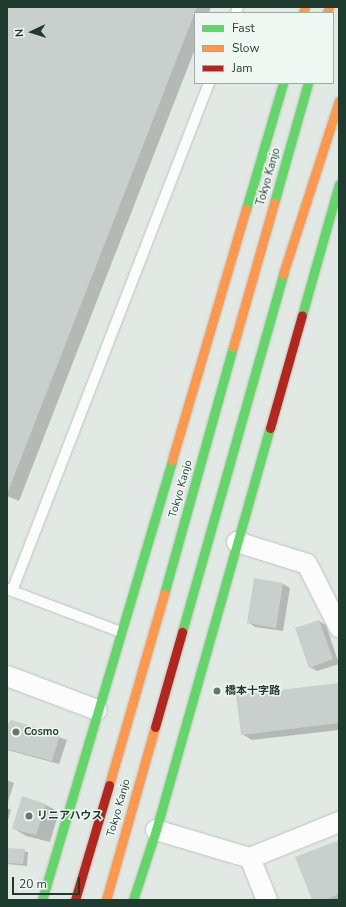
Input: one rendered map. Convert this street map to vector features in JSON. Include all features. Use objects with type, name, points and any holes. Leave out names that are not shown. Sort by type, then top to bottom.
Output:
[{"type":"highway","points":[[42,900],[283,84]]},
{"type":"highway","name":"Tokyo Kanjo","points":[[75,900],[118,756],[308,84]]},
{"type":"highway","name":"Tokyo Kanjo","points":[[106,900],[286,264],[339,101]]},
{"type":"highway","points":[[133,900],[156,830],[339,184]]},
{"type":"street","points":[[238,542],[307,564],[339,627]]},
{"type":"street","points":[[7,676],[97,710]]},
{"type":"street","points":[[156,830],[250,858],[339,822]]},
{"type":"street","points":[[250,858],[266,900]]},
{"type":"lane","points":[[121,632],[10,590],[209,84]]},
{"type":"building","points":[[7,7],[197,7],[194,12],[7,494]]},
{"type":"building","points":[[254,578],[283,583],[276,628],[247,623]]},
{"type":"building","points":[[319,620],[333,659],[309,668],[295,628]]},
{"type":"building","points":[[339,683],[339,723],[241,735],[236,695]]},
{"type":"building","points":[[11,720],[60,735],[52,761],[7,749],[7,725]]},
{"type":"building","name":"リニアハウス","points":[[22,796],[46,804],[36,835],[12,829]]},
{"type":"building","points":[[339,840],[339,894],[325,900],[312,900],[295,857]]},
{"type":"building","points":[[7,848],[25,849],[23,864],[7,863]]},
{"type":"traffic: fast","points":[[246,209],[283,84]]},
{"type":"traffic: fast","points":[[274,203],[308,84]]},
{"type":"traffic: fast","points":[[302,315],[339,184]]},
{"type":"traffic: fast","points":[[182,632],[283,274]]},
{"type":"traffic: fast","points":[[164,594],[233,347]]},
{"type":"traffic: fast","points":[[133,900],[156,830],[270,428]]},
{"type":"traffic: fast","points":[[42,900],[172,460]]},
{"type":"traffic: slow","points":[[303,12],[305,7]]},
{"type":"traffic: slow","points":[[327,12],[329,7]]},
{"type":"traffic: slow","points":[[283,274],[339,101]]},
{"type":"traffic: slow","points":[[233,347],[274,203]]},
{"type":"traffic: slow","points":[[172,460],[246,209]]},
{"type":"traffic: slow","points":[[109,785],[164,594]]},
{"type":"traffic: slow","points":[[106,900],[155,727]]},
{"type":"traffic: jam","points":[[270,428],[302,315]]},
{"type":"traffic: jam","points":[[155,727],[182,632]]},
{"type":"traffic: jam","points":[[75,900],[109,785]]},
{"type":"place","name":"橋本十字路","points":[[217,691]]},
{"type":"place","name":"Cosmo","points":[[16,732]]},
{"type":"place","name":"リニアハウス","points":[[29,816]]}]
